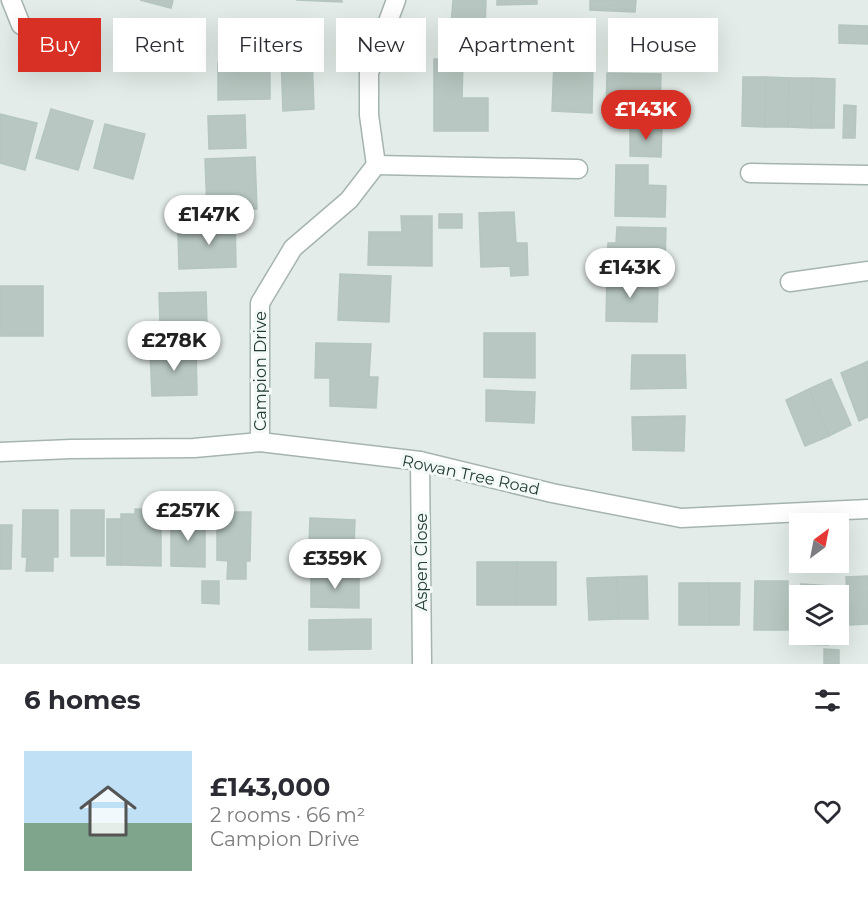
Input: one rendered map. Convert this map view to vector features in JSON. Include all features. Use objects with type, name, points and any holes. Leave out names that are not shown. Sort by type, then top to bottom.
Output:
[{"type":"street","points":[[11,0],[18,18]]},
{"type":"street","points":[[396,0],[369,74],[369,115],[376,165],[578,169]]},
{"type":"street","name":"Campion Drive","points":[[260,442],[260,303],[293,248],[349,200],[376,165]]},
{"type":"street","points":[[750,173],[868,175]]},
{"type":"street","points":[[790,282],[868,271]]},
{"type":"street","name":"Rowan Tree Road","points":[[0,453],[71,449],[194,448],[260,442],[420,461],[552,493],[681,518],[868,509]]},
{"type":"street","name":"Aspen Close","points":[[420,461],[422,664]]},
{"type":"building","points":[[140,0],[173,0],[171,8]]},
{"type":"building","points":[[296,0],[342,0],[342,2]]},
{"type":"building","points":[[453,0],[486,0],[485,18],[452,18]]},
{"type":"building","points":[[497,0],[537,0],[537,4],[497,5]]},
{"type":"building","points":[[590,0],[636,0],[635,12],[590,10]]},
{"type":"building","points":[[839,25],[868,26],[868,44],[839,43]]},
{"type":"building","points":[[434,59],[438,59],[438,72],[463,72],[462,98],[488,98],[488,131],[434,131]]},
{"type":"building","points":[[218,72],[270,72],[270,99],[218,100]]},
{"type":"building","points":[[282,72],[313,72],[314,109],[283,111]]},
{"type":"building","points":[[554,72],[593,72],[592,113],[552,111]]},
{"type":"building","points":[[607,73],[661,74],[660,115],[606,113]]},
{"type":"building","points":[[743,77],[766,77],[765,127],[742,126]]},
{"type":"building","points":[[766,77],[789,78],[788,127],[765,127]]},
{"type":"building","points":[[789,78],[812,78],[811,128],[788,127]]},
{"type":"building","points":[[812,78],[835,79],[834,128],[811,128]]},
{"type":"building","points":[[844,105],[856,106],[855,138],[843,138]]},
{"type":"building","points":[[51,109],[93,121],[78,170],[36,158]]},
{"type":"building","points":[[0,114],[37,123],[25,170],[0,163]]},
{"type":"building","points":[[245,115],[246,148],[209,149],[208,116]]},
{"type":"building","points":[[105,124],[145,134],[133,179],[94,168]]},
{"type":"building","points":[[630,125],[662,126],[661,157],[630,156]]},
{"type":"building","points":[[255,157],[257,209],[207,210],[205,159]]},
{"type":"building","points":[[616,165],[648,165],[648,185],[666,186],[665,217],[615,216]]},
{"type":"building","points":[[514,212],[516,243],[527,243],[528,275],[511,276],[510,266],[481,267],[479,213]]},
{"type":"building","points":[[439,214],[462,214],[462,228],[439,228]]},
{"type":"building","points":[[401,216],[432,216],[432,266],[368,265],[369,232],[402,232]]},
{"type":"building","points":[[235,218],[236,267],[179,269],[178,234],[202,233],[202,219]]},
{"type":"building","points":[[617,227],[666,228],[665,261],[643,261],[642,273],[607,273],[608,243],[616,243]]},
{"type":"building","points":[[607,273],[642,273],[642,288],[658,288],[657,322],[606,321]]},
{"type":"building","points":[[340,274],[391,276],[389,322],[338,320]]},
{"type":"building","points":[[0,286],[43,286],[43,336],[0,336]]},
{"type":"building","points":[[206,292],[207,324],[160,324],[159,293]]},
{"type":"building","points":[[484,333],[535,333],[535,378],[484,377]]},
{"type":"building","points":[[316,343],[371,344],[369,377],[378,377],[376,408],[330,406],[330,378],[315,378]]},
{"type":"building","points":[[196,348],[197,395],[152,396],[150,349]]},
{"type":"building","points":[[632,355],[685,355],[686,388],[631,389]]},
{"type":"building","points":[[868,361],[868,379],[862,364]]},
{"type":"building","points":[[862,364],[868,379],[868,417],[859,421],[841,373]]},
{"type":"building","points":[[831,379],[851,425],[829,436],[809,389]]},
{"type":"building","points":[[809,389],[829,436],[805,446],[786,400]]},
{"type":"building","points":[[486,390],[535,392],[534,423],[486,421]]},
{"type":"building","points":[[685,416],[684,451],[633,450],[632,417]]},
{"type":"building","points":[[135,509],[161,510],[161,566],[121,565],[121,514],[135,514]]},
{"type":"building","points":[[23,510],[58,510],[58,557],[53,557],[53,571],[26,571],[27,557],[22,557]]},
{"type":"building","points":[[71,510],[104,510],[104,556],[71,556]]},
{"type":"building","points":[[217,512],[251,512],[250,561],[246,561],[246,579],[227,579],[228,561],[217,560]]},
{"type":"building","points":[[171,517],[205,517],[205,567],[171,566]]},
{"type":"building","points":[[310,518],[355,520],[353,571],[308,570]]},
{"type":"building","points":[[107,519],[121,519],[121,565],[107,565]]},
{"type":"building","points":[[0,525],[12,525],[11,569],[0,569]]},
{"type":"building","points":[[477,562],[517,562],[516,605],[477,605]]},
{"type":"building","points":[[517,562],[556,562],[556,605],[516,605]]},
{"type":"building","points":[[311,573],[359,573],[359,608],[311,607]]},
{"type":"building","points":[[647,576],[648,619],[618,619],[617,577]]},
{"type":"building","points":[[868,576],[868,624],[849,625],[849,585],[846,585],[846,577]]},
{"type":"building","points":[[617,577],[618,619],[589,620],[587,578]]},
{"type":"building","points":[[202,581],[219,581],[219,604],[202,603]]},
{"type":"building","points":[[755,581],[788,581],[788,630],[754,630]]},
{"type":"building","points":[[679,583],[709,583],[710,625],[679,625]]},
{"type":"building","points":[[709,583],[740,583],[739,625],[710,625]]},
{"type":"building","points":[[371,619],[371,649],[309,650],[309,620]]},
{"type":"building","points":[[824,649],[839,650],[839,664],[824,664]]}]
